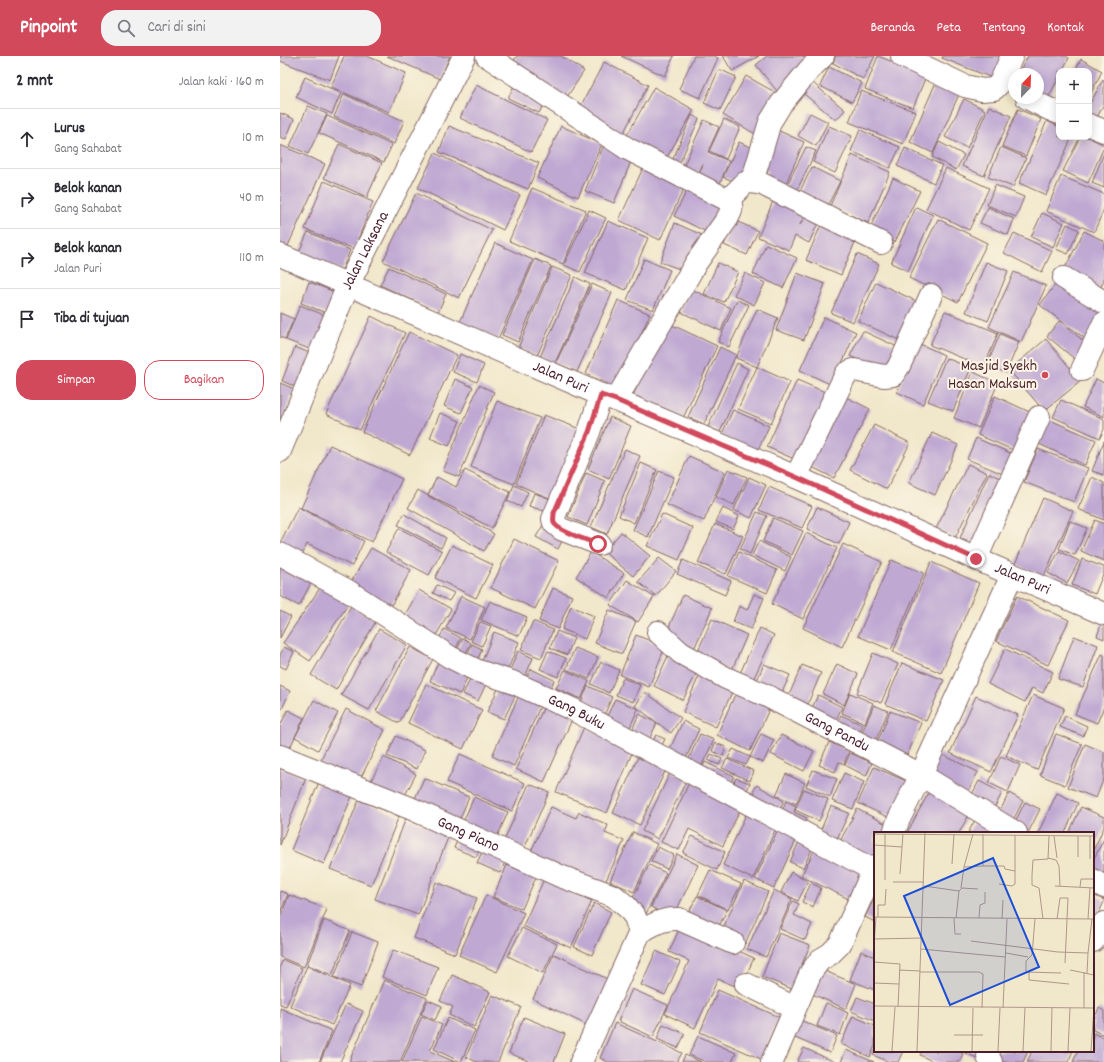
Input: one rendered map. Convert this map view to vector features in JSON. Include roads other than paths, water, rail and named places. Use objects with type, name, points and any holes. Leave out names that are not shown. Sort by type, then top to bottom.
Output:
[{"type":"street","name":"Jalan Laksana","points":[[281,446],[348,285],[464,56]]},
{"type":"street","points":[[487,56],[628,149],[728,200],[732,207],[728,219],[696,262],[609,397],[589,432],[554,513],[554,523],[561,529],[598,544]]},
{"type":"street","points":[[752,182],[770,122],[782,104],[809,70],[823,56]]},
{"type":"street","points":[[902,56],[965,86],[982,90],[1007,87],[1012,56]]},
{"type":"street","points":[[1038,104],[1056,113]]},
{"type":"street","points":[[1092,126],[1104,131]]},
{"type":"street","points":[[728,200],[745,183],[752,182],[762,184],[881,243]]},
{"type":"street","name":"Jalan Puri","points":[[280,255],[796,477],[976,559],[1104,614]]},
{"type":"street","points":[[1064,278],[1104,302]]},
{"type":"street","points":[[796,477],[846,374],[851,370],[854,370],[884,376],[893,375],[899,366],[931,295]]},
{"type":"street","points":[[1082,370],[1104,322]]},
{"type":"street","points":[[976,559],[1039,417]]},
{"type":"street","name":"Gang Buku","points":[[280,554],[348,591],[450,657],[478,671],[512,682],[572,709],[874,868]]},
{"type":"street","points":[[894,832],[898,821],[921,775],[1012,575]]},
{"type":"street","name":"Gang Pandu","points":[[658,632],[681,653],[726,678],[767,696],[921,775],[1014,832]]},
{"type":"street","name":"Gang Piano","points":[[280,756],[410,808],[560,876],[614,896],[627,907],[635,917],[640,932]]},
{"type":"street","points":[[772,1062],[811,972],[820,960],[830,954],[840,944],[874,868]]},
{"type":"street","points":[[1094,881],[1104,887]]},
{"type":"street","points":[[581,1062],[640,932],[660,921],[679,919],[734,943]]},
{"type":"street","points":[[1094,939],[1104,923]]},
{"type":"street","points":[[746,984],[796,1008]]},
{"type":"street","points":[[989,1052],[988,1057],[991,1062]]},
{"type":"place","name":"Masjid Syekh Hasan Maksum","points":[[1045,375]]}]
